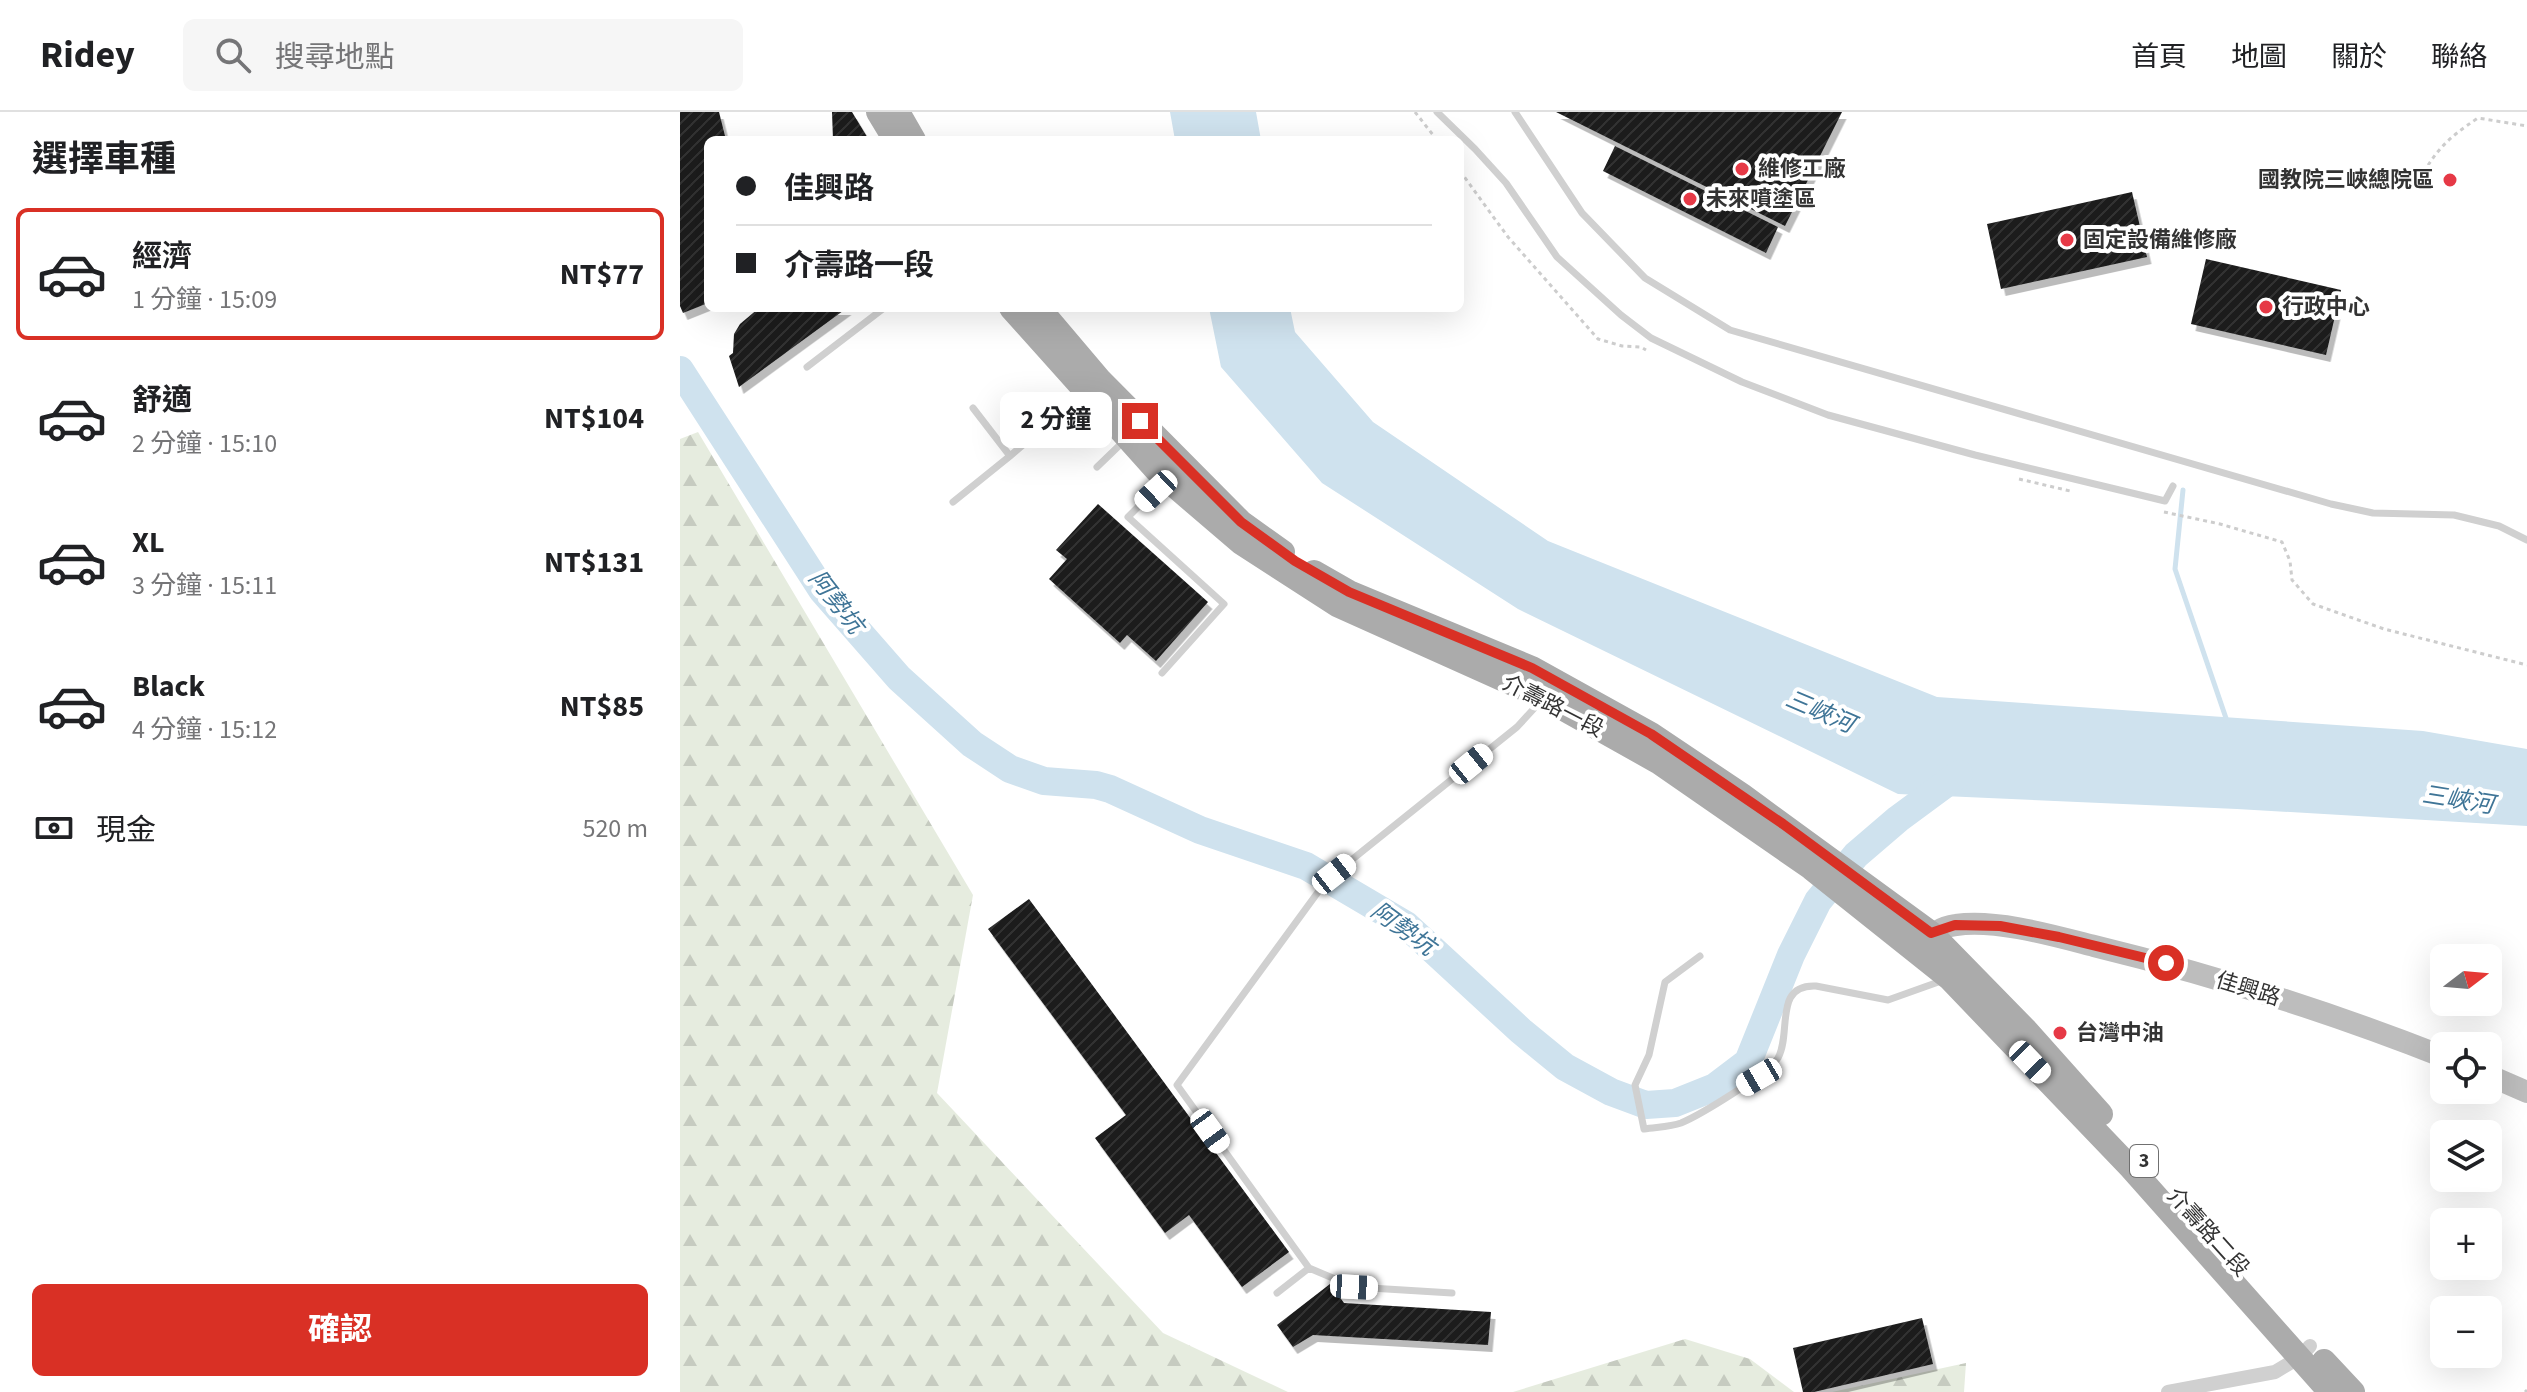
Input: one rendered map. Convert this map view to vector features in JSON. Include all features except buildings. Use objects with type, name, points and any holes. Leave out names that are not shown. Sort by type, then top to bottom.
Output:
[{"type":"main road","points":[[878,112],[893,136]]},
{"type":"main road","points":[[898,112],[912,136]]},
{"type":"main road","name":"介壽路一段","points":[[1015,312],[1241,522],[1295,561],[1349,592],[1518,662],[1548,689],[1658,762],[1818,861],[1874,904],[1931,933]]},
{"type":"main road","name":"介壽路一段","points":[[1042,312],[1127,438],[1165,478],[1241,543],[1337,605],[1548,689]]},
{"type":"main road","name":"介壽路一段","points":[[1874,904],[1917,955]]},
{"type":"main road","name":"介壽路二段","points":[[1931,933],[2026,1030],[2305,1352],[2330,1392]]},
{"type":"main road","name":"介壽路二段","points":[[1917,955],[1949,978],[2305,1352],[2353,1392]]},
{"type":"street","name":"佳興路","points":[[1931,933],[1955,925],[2000,926],[2059,937],[2166,963],[2320,1012],[2430,1052]]},
{"type":"street","points":[[1917,955],[1931,933]]},
{"type":"street","points":[[2502,1081],[2527,1092]]},
{"type":"street","points":[[2168,1392],[2275,1372],[2305,1352]]},
{"type":"lane","points":[[1437,112],[1462,136]]},
{"type":"lane","points":[[1515,112],[1582,213],[1645,278],[1730,330],[2331,504],[2373,513],[2454,515],[2499,526],[2527,540]]},
{"type":"lane","points":[[1464,138],[1506,183],[1557,257],[1651,338],[1742,382],[1828,415],[1975,455],[2165,501],[2173,486]]},
{"type":"lane","points":[[807,367],[879,312]]},
{"type":"lane","points":[[953,502],[1092,386]]},
{"type":"lane","points":[[973,408],[1010,456]]},
{"type":"lane","points":[[1097,467],[1127,438]]},
{"type":"lane","points":[[1162,673],[1224,604],[1128,517],[1165,478]]},
{"type":"lane","points":[[1452,1293],[1354,1287],[1309,1268],[1177,1085],[1334,874],[1517,727],[1548,689]]},
{"type":"lane","points":[[1700,956],[1665,982],[1649,1055],[1635,1085],[1644,1129],[1679,1124],[1759,1077],[1778,1057],[1787,1005],[1796,990],[1805,985],[1888,1000],[1949,978]]},
{"type":"lane","points":[[1277,1293],[1309,1268]]},
{"type":"path","points":[[1415,112],[1434,136]]},
{"type":"path","points":[[2416,186],[2434,154],[2478,118],[2527,126]]},
{"type":"path","points":[[2174,515],[2220,524],[2282,542],[2290,561],[2292,580],[2313,604],[2384,629],[2527,665]]},
{"type":"green space","points":[[698,432],[973,895],[937,1093],[1163,1333],[1288,1392],[680,1392],[680,439]]},
{"type":"green space","points":[[1685,1339],[1750,1359],[1794,1392],[1513,1392]]},
{"type":"green space","points":[[1966,1363],[1964,1392],[1832,1392]]},
{"type":"water","points":[[1170,112],[1256,112],[1260,136],[1174,136]]},
{"type":"water","name":"三峽河","points":[[1210,312],[1291,312],[1295,332],[1373,422],[1548,541],[1937,697],[2423,731],[2527,749],[2527,826],[1898,794],[1518,609],[1322,483],[1221,367]]},
{"type":"waterway","name":"阿勢坑","points":[[680,370],[822,590],[899,678],[972,744],[1010,769],[1044,781],[1110,789],[1200,830],[1306,866],[1406,925],[1521,1031],[1565,1067],[1611,1092],[1646,1105],[1675,1103],[1715,1087],[1748,1062],[1791,955],[1818,901],[1856,855],[1959,774]]},
{"type":"waterway","points":[[2183,490],[2175,569],[2228,724]]},
{"type":"place","name":"維修工廠","points":[[1742,169]]},
{"type":"place","name":"國教院三峽總院區","points":[[2450,180]]},
{"type":"place","name":"未來噴塗區","points":[[1690,199]]},
{"type":"place","name":"固定設備維修廠","points":[[2067,240]]},
{"type":"place","name":"行政中心","points":[[2266,307]]},
{"type":"place","name":"台灣中油","points":[[2060,1033]]},
{"type":"route","points":[[1140,421],[1241,522],[1295,561],[1349,592],[1532,668],[1651,734],[1783,824],[1931,933],[1955,925],[2000,926],[2166,963]]}]
